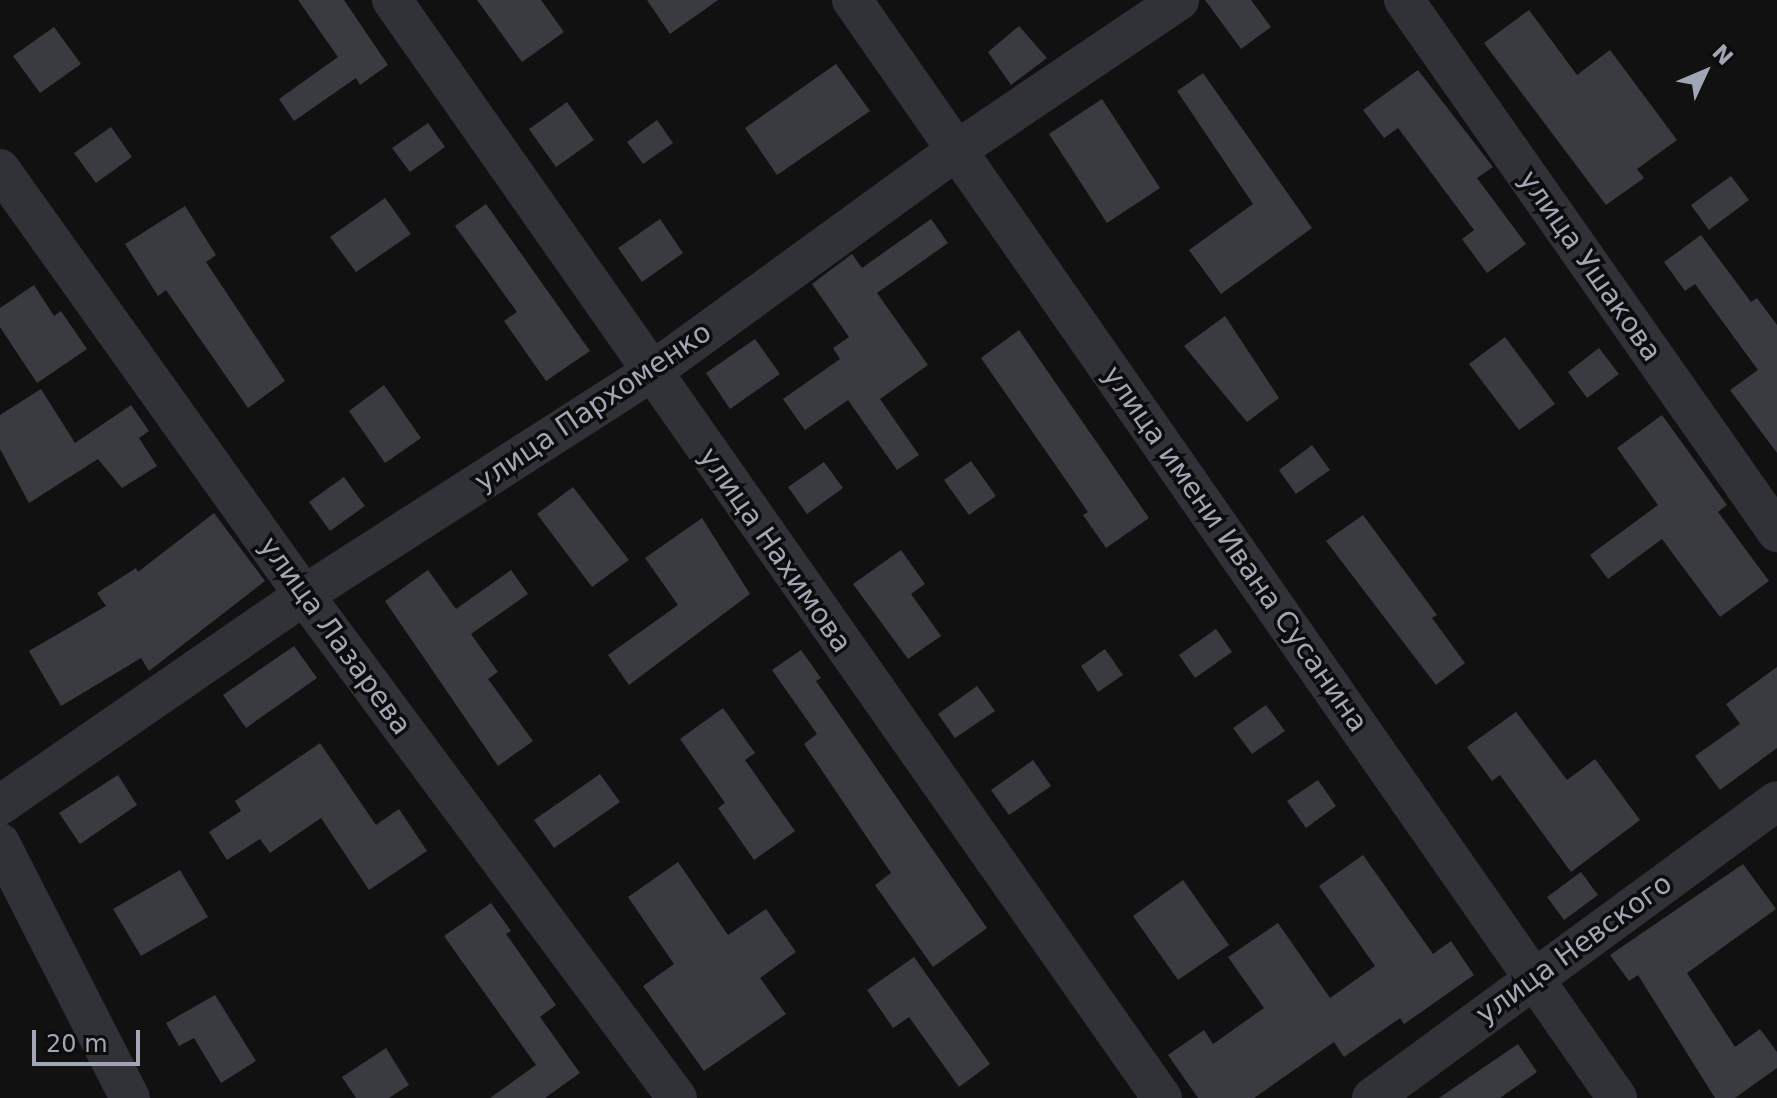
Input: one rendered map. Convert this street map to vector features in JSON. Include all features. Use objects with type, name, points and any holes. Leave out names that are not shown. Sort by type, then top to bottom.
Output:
[{"type":"street","name":"улица Нахимова","points":[[392,0],[650,373],[1162,1098]]},
{"type":"street","name":"улица имени Ивана Сусанина","points":[[852,0],[1617,1098]]},
{"type":"street","name":"улица Пархоменко","points":[[0,805],[304,595],[650,373],[957,150],[1179,0]]},
{"type":"street","name":"улица Ушакова","points":[[1404,0],[1777,532]]},
{"type":"street","name":"улица Лазарева","points":[[0,169],[304,595],[677,1098]]},
{"type":"street","name":"улица Невского","points":[[1372,1098],[1777,801]]},
{"type":"street","points":[[0,843],[130,1098]]},
{"type":"building","points":[[298,0],[344,0],[388,65],[360,85],[356,78],[294,121],[279,99],[338,57]]},
{"type":"building","points":[[477,0],[541,0],[564,32],[522,62]]},
{"type":"building","points":[[647,0],[718,0],[670,34]]},
{"type":"building","points":[[1205,0],[1251,0],[1271,27],[1241,49]]},
{"type":"building","points":[[1529,10],[1577,75],[1610,50],[1677,140],[1637,169],[1644,178],[1606,205],[1484,43]]},
{"type":"building","points":[[1019,26],[1047,58],[1011,85],[988,52]]},
{"type":"building","points":[[54,27],[81,64],[40,93],[13,56]]},
{"type":"building","points":[[836,64],[870,111],[777,175],[745,128]]},
{"type":"building","points":[[1418,70],[1493,167],[1477,178],[1526,244],[1487,273],[1462,239],[1474,230],[1398,128],[1384,138],[1363,110]]},
{"type":"building","points":[[1203,73],[1312,228],[1221,294],[1189,250],[1253,204],[1177,91]]},
{"type":"building","points":[[1102,99],[1160,188],[1107,223],[1049,134]]},
{"type":"building","points":[[567,102],[594,140],[556,167],[529,129]]},
{"type":"building","points":[[657,120],[673,143],[643,164],[627,142]]},
{"type":"building","points":[[428,123],[445,147],[410,172],[392,148]]},
{"type":"building","points":[[111,127],[132,157],[96,183],[74,153]]},
{"type":"building","points":[[1731,176],[1749,200],[1709,230],[1691,205]]},
{"type":"building","points":[[385,198],[411,234],[356,272],[330,237]]},
{"type":"building","points":[[486,204],[590,351],[546,381],[504,321],[517,312],[455,226]]},
{"type":"building","points":[[185,206],[216,255],[206,262],[285,381],[248,408],[166,290],[158,296],[125,244]]},
{"type":"building","points":[[660,219],[683,253],[642,282],[618,248]]},
{"type":"building","points":[[931,219],[948,243],[877,293],[928,365],[880,399],[919,455],[897,470],[848,400],[805,430],[783,399],[840,359],[833,348],[849,337],[812,284],[852,254],[862,268]]},
{"type":"building","points":[[1701,235],[1751,302],[1757,298],[1777,325],[1777,453],[1730,390],[1758,370],[1695,284],[1685,291],[1664,262]]},
{"type":"building","points":[[34,285],[54,316],[61,311],[87,349],[37,383],[0,327],[0,308]]},
{"type":"building","points":[[1225,316],[1279,398],[1247,422],[1184,346]]},
{"type":"building","points":[[1019,330],[1149,518],[1106,548],[1083,515],[1088,512],[981,358]]},
{"type":"building","points":[[1505,337],[1555,404],[1519,430],[1469,364]]},
{"type":"building","points":[[755,339],[780,374],[730,409],[706,373]]},
{"type":"building","points":[[1599,348],[1619,374],[1587,398],[1568,372]]},
{"type":"building","points":[[384,385],[421,438],[385,463],[349,411]]},
{"type":"building","points":[[41,389],[75,443],[131,405],[149,431],[139,438],[157,466],[122,488],[98,459],[29,503],[0,449],[0,415]]},
{"type":"building","points":[[1662,415],[1727,505],[1718,512],[1769,581],[1720,617],[1662,539],[1608,579],[1590,555],[1658,505],[1617,448]]},
{"type":"building","points":[[1312,445],[1330,470],[1296,494],[1279,470]]},
{"type":"building","points":[[971,461],[996,496],[969,515],[944,480]]},
{"type":"building","points":[[824,462],[843,488],[807,514],[788,487]]},
{"type":"building","points":[[344,477],[365,506],[330,531],[309,502]]},
{"type":"building","points":[[573,487],[629,560],[592,587],[537,514]]},
{"type":"building","points":[[214,513],[265,581],[149,671],[141,658],[61,706],[29,651],[106,606],[97,593],[136,568],[138,572]]},
{"type":"building","points":[[1363,515],[1437,615],[1432,618],[1465,663],[1436,685],[1326,541]]},
{"type":"building","points":[[702,518],[750,594],[629,685],[608,655],[678,605],[645,558]]},
{"type":"building","points":[[901,550],[925,584],[911,594],[941,636],[908,659],[853,584]]},
{"type":"building","points":[[428,570],[456,609],[511,570],[528,594],[471,634],[498,672],[488,679],[533,741],[498,766],[385,601]]},
{"type":"building","points":[[1216,629],[1232,652],[1195,678],[1179,655]]},
{"type":"building","points":[[294,646],[317,678],[246,728],[223,695]]},
{"type":"building","points":[[1105,649],[1123,675],[1098,692],[1081,666]]},
{"type":"building","points":[[801,650],[821,678],[816,681],[987,928],[933,967],[875,885],[891,873],[804,744],[817,734],[772,670]]},
{"type":"building","points":[[1777,667],[1777,748],[1720,790],[1695,756],[1740,724],[1726,704]]},
{"type":"building","points":[[977,686],[995,711],[955,738],[938,714]]},
{"type":"building","points":[[1266,705],[1285,731],[1252,754],[1233,728]]},
{"type":"building","points":[[723,708],[755,753],[745,760],[795,831],[754,860],[718,808],[725,803],[680,739]]},
{"type":"building","points":[[1516,712],[1567,780],[1595,759],[1640,820],[1571,872],[1500,775],[1492,781],[1467,747]]},
{"type":"building","points":[[320,743],[376,825],[399,809],[427,851],[369,890],[321,818],[270,853],[260,839],[227,860],[209,832],[241,811],[235,801]]},
{"type":"building","points":[[1033,760],[1051,786],[1009,815],[991,790]]},
{"type":"building","points":[[600,774],[620,802],[554,848],[534,820]]},
{"type":"building","points":[[118,775],[137,805],[80,844],[59,813]]},
{"type":"building","points":[[1318,780],[1336,806],[1306,828],[1287,801]]},
{"type":"building","points":[[1363,855],[1433,954],[1451,941],[1474,975],[1404,1024],[1400,1018],[1344,1057],[1334,1042],[1254,1098],[1198,1098],[1168,1055],[1204,1030],[1213,1044],[1264,1008],[1228,957],[1278,923],[1330,998],[1375,966],[1319,886]]},
{"type":"building","points":[[678,862],[728,935],[766,909],[796,952],[760,978],[786,1014],[704,1071],[643,986],[674,964],[628,897]]},
{"type":"building","points":[[1743,864],[1776,909],[1687,973],[1735,1047],[1760,1029],[1777,1052],[1777,1068],[1735,1098],[1715,1098],[1638,975],[1629,981],[1610,955]]},
{"type":"building","points":[[180,870],[208,917],[141,956],[113,909]]},
{"type":"building","points":[[1581,872],[1598,895],[1564,920],[1547,897]]},
{"type":"building","points":[[1183,880],[1229,945],[1178,980],[1133,916]]},
{"type":"building","points":[[491,903],[511,931],[506,934],[556,1005],[540,1017],[580,1073],[545,1098],[490,1098],[536,1065],[444,936]]},
{"type":"building","points":[[914,957],[990,1064],[959,1087],[909,1017],[893,1028],[867,990]]},
{"type":"building","points":[[215,995],[256,1061],[221,1083],[194,1038],[179,1046],[166,1023]]},
{"type":"building","points":[[1518,1044],[1537,1072],[1500,1098],[1439,1098]]},
{"type":"building","points":[[386,1048],[409,1085],[389,1098],[356,1098],[342,1077]]}]
